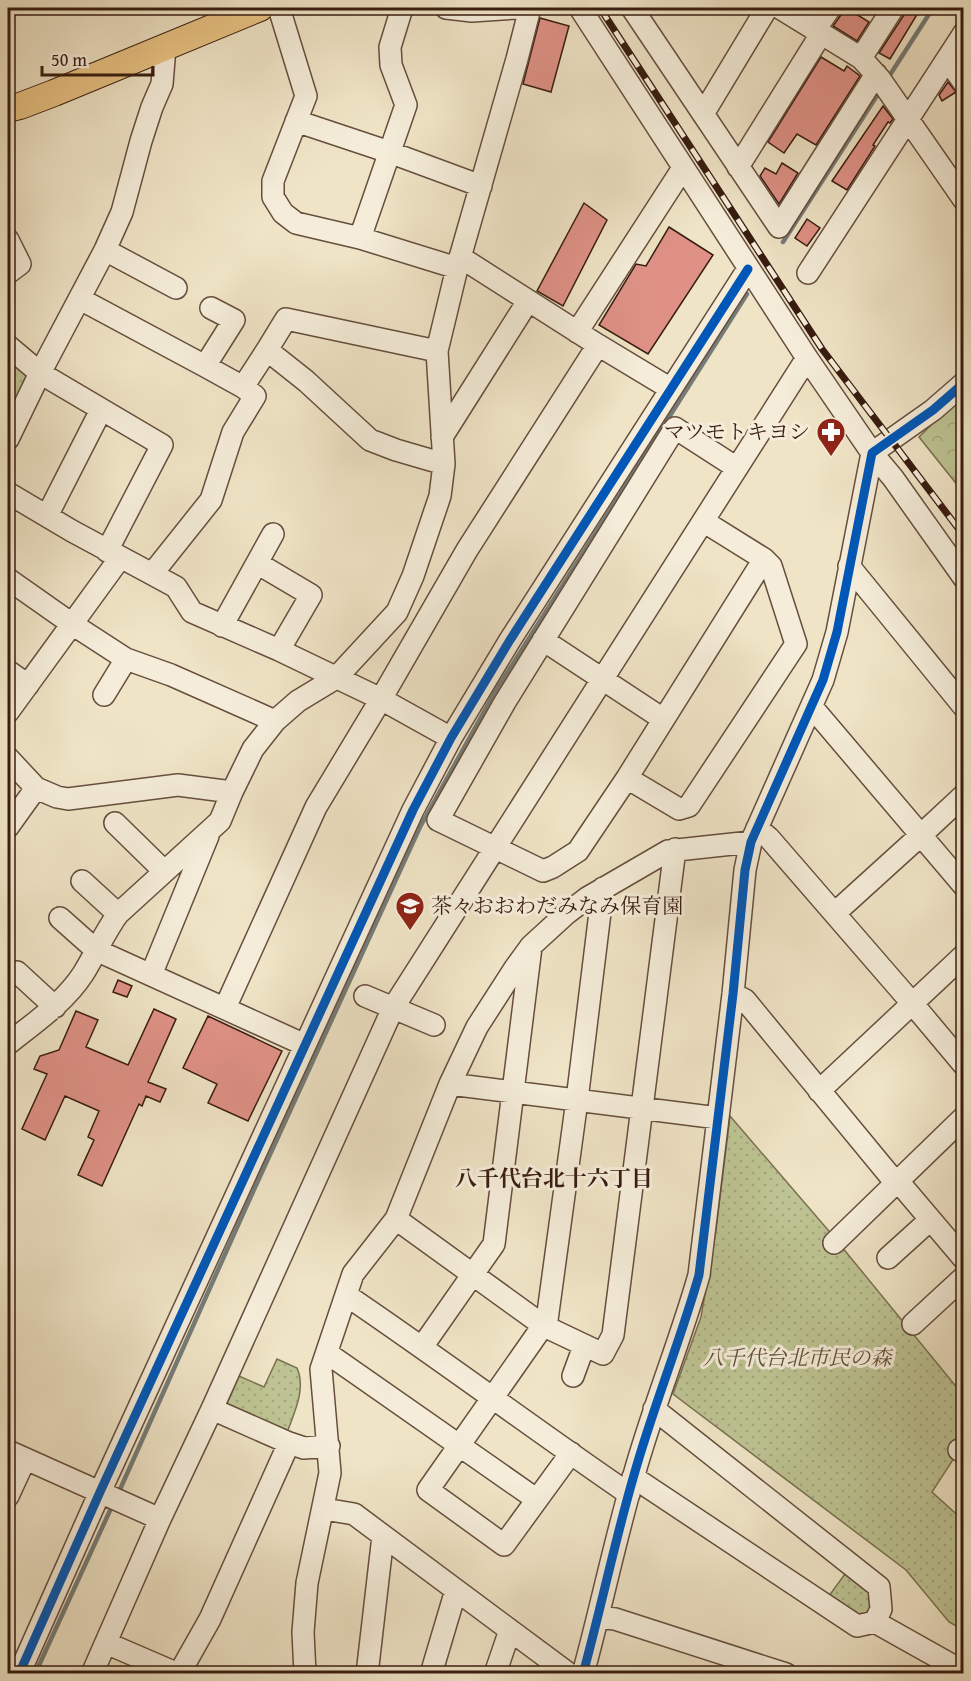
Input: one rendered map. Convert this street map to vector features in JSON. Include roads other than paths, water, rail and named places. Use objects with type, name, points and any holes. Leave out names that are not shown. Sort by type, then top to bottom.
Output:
[{"type":"main road","points":[[8,109],[260,8]]},
{"type":"street","points":[[279,8],[306,96],[273,181],[273,197],[283,213],[296,223],[459,263],[528,300],[671,389]]},
{"type":"street","points":[[360,238],[406,105],[391,65],[390,47],[402,8]]},
{"type":"street","points":[[446,8],[472,11],[516,8]]},
{"type":"street","points":[[8,1044],[55,1007],[73,988],[107,928],[118,914],[220,821],[253,749],[275,721],[298,701],[336,678],[397,612],[413,576],[440,496],[444,464],[437,351],[530,8]]},
{"type":"street","points":[[580,8],[807,358],[872,453],[893,478],[963,578]]},
{"type":"street","points":[[632,8],[779,227],[882,82]]},
{"type":"street","points":[[703,114],[767,8]]},
{"type":"street","points":[[780,8],[861,58],[882,82],[963,200]]},
{"type":"street","points":[[738,167],[830,8]]},
{"type":"street","points":[[861,58],[893,8]]},
{"type":"street","points":[[808,273],[963,33]]},
{"type":"street","points":[[8,439],[105,250],[122,212],[141,141],[162,84],[165,47]]},
{"type":"street","points":[[947,59],[963,82]]},
{"type":"street","points":[[296,121],[481,186]]},
{"type":"street","points":[[577,332],[684,168]]},
{"type":"street","points":[[8,240],[20,264],[8,273]]},
{"type":"street","points":[[105,250],[176,288]]},
{"type":"street","points":[[19,1674],[110,1497],[304,1045],[413,810],[451,738],[510,640],[748,269]]},
{"type":"street","points":[[80,299],[243,387],[255,396],[233,432],[211,500],[152,574]]},
{"type":"street","points":[[442,437],[528,300]]},
{"type":"street","points":[[205,366],[234,320],[212,308]]},
{"type":"street","points":[[243,387],[286,319],[437,351]]},
{"type":"street","points":[[225,1008],[316,807],[467,550],[598,345]]},
{"type":"street","points":[[8,346],[40,373],[162,446],[114,554],[72,624],[8,712]]},
{"type":"street","points":[[267,350],[306,381],[370,440],[444,464]]},
{"type":"street","points":[[92,1674],[393,1008],[807,358]]},
{"type":"street","points":[[583,1674],[631,1485],[699,1275],[733,994],[745,870],[754,835],[823,680],[837,632],[872,453],[933,410],[963,383]]},
{"type":"street","points":[[47,516],[101,410]]},
{"type":"street","points":[[736,468],[675,428],[505,702],[438,820],[543,871],[578,851],[627,778],[764,559]]},
{"type":"street","points":[[9,500],[47,516],[176,587],[192,612],[279,650],[381,699],[451,738]]},
{"type":"street","points":[[627,778],[679,809],[689,807],[795,644],[771,566],[764,559],[704,521]]},
{"type":"street","points":[[222,626],[273,534]]},
{"type":"street","points":[[257,563],[311,595],[279,650]]},
{"type":"street","points":[[849,566],[963,707]]},
{"type":"street","points":[[8,579],[126,659],[171,675],[275,721]]},
{"type":"street","points":[[543,640],[663,719]]},
{"type":"street","points":[[104,695],[126,659]]},
{"type":"street","points":[[8,671],[27,685]]},
{"type":"street","points":[[812,707],[963,886]]},
{"type":"street","points":[[8,758],[36,788],[68,799],[178,785],[232,792]]},
{"type":"street","points":[[8,827],[36,788]]},
{"type":"street","points":[[835,913],[963,795]]},
{"type":"street","points":[[115,823],[164,871]]},
{"type":"street","points":[[151,975],[211,830]]},
{"type":"street","points":[[306,1674],[303,1632],[307,1583],[330,1473],[321,1369],[353,1274],[396,1219],[450,1084],[477,1027],[531,946],[566,914],[603,888],[668,851],[754,835],[769,838],[963,1065]]},
{"type":"street","points":[[396,1219],[544,1326],[603,1354],[613,1335],[675,849]]},
{"type":"street","points":[[82,881],[118,914]]},
{"type":"street","points":[[571,1453],[504,1545],[428,1490],[547,1320],[603,888]]},
{"type":"street","points":[[60,918],[96,950],[304,1045]]},
{"type":"street","points":[[422,1347],[494,1244],[531,946]]},
{"type":"street","points":[[819,1091],[963,955]]},
{"type":"street","points":[[17,972],[55,1007]]},
{"type":"street","points":[[733,994],[745,1000],[819,1091],[963,1259]]},
{"type":"street","points":[[364,996],[434,1025]]},
{"type":"street","points":[[450,1084],[718,1118]]},
{"type":"street","points":[[834,1243],[963,1117]]},
{"type":"street","points":[[888,1258],[930,1220]]},
{"type":"street","points":[[913,1324],[963,1277]]},
{"type":"street","points":[[346,1295],[571,1453],[631,1485],[858,1626],[875,1622],[963,1672]]},
{"type":"street","points":[[573,1376],[584,1346]]},
{"type":"street","points":[[327,1353],[536,1499]]},
{"type":"street","points":[[212,1409],[304,1448],[329,1446]]},
{"type":"street","points":[[654,1409],[879,1587],[881,1608],[875,1622]]},
{"type":"street","points":[[106,1643],[178,1674],[210,1619],[289,1443]]},
{"type":"street","points":[[8,1496],[16,1455],[160,1520]]},
{"type":"street","points":[[324,1509],[354,1514],[569,1674]]},
{"type":"street","points":[[368,1674],[383,1536]]},
{"type":"street","points":[[431,1674],[456,1590]]},
{"type":"street","points":[[598,1617],[615,1619],[786,1674]]},
{"type":"street","points":[[495,1674],[510,1630]]},
{"type":"waterway","points":[[888,78],[933,8]]},
{"type":"waterway","points":[[783,242],[880,91]]},
{"type":"waterway","points":[[118,1494],[420,827],[495,692],[747,294]]},
{"type":"waterway","points":[[35,1674],[113,1504]]},
{"type":"railway","points":[[600,8],[822,349],[964,536]]},
{"type":"place","name":"マツモトキヨシ","points":[[831,458]]},
{"type":"place","name":"茶々おおわだみなみ保育園","points":[[410,932]]},
{"type":"district","name":"八千代台北十六丁目","points":[[554,1178]]},
{"type":"park label","name":"八千代台北市民の森","points":[[797,1358]]}]
